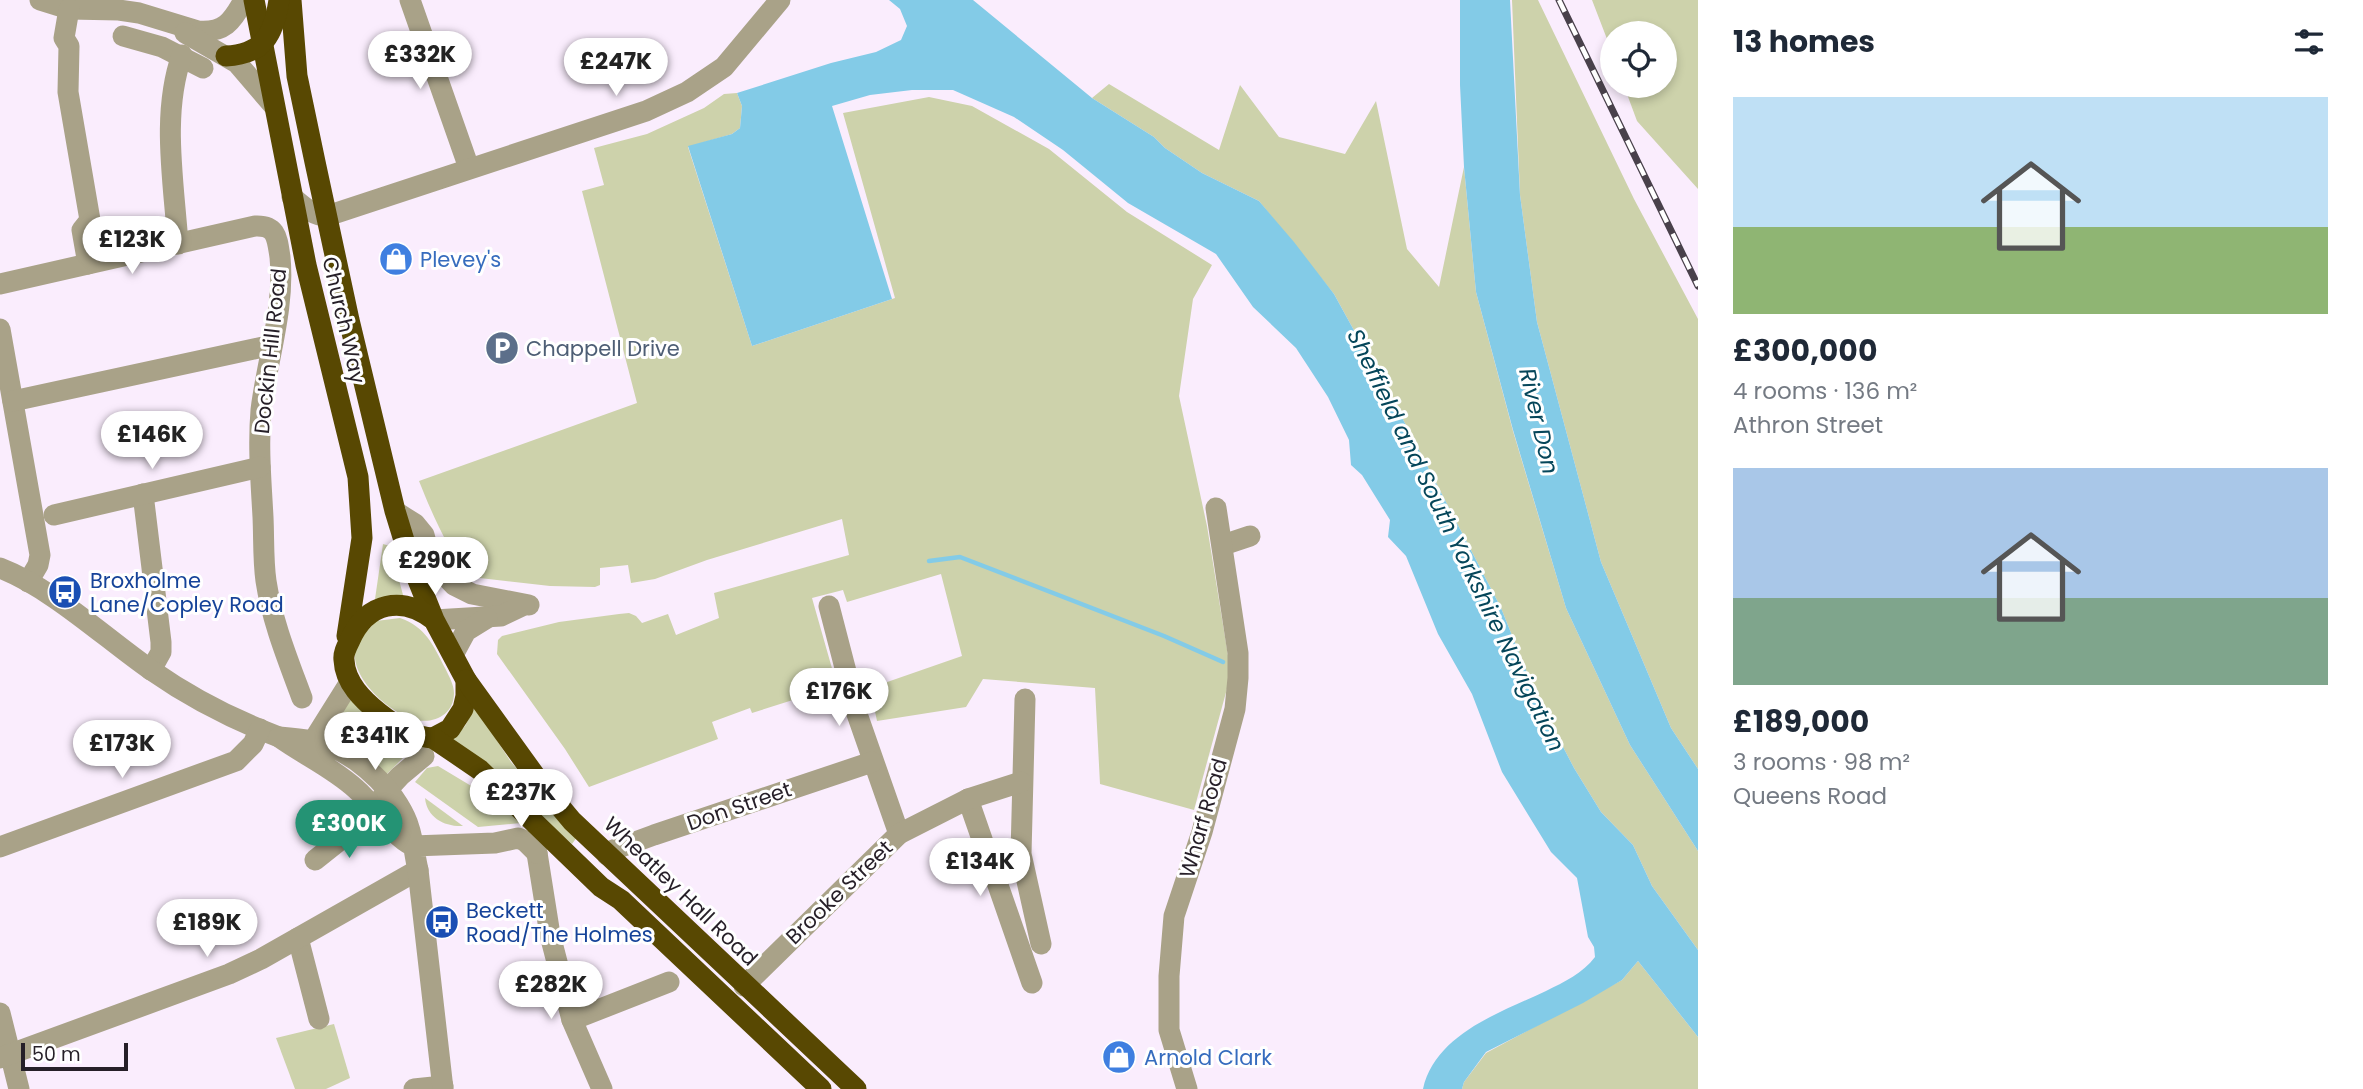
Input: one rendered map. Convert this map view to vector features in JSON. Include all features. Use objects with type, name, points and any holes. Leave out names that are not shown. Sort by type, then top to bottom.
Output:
[{"type":"highway","name":"Church Way","points":[[254,0],[292,197],[330,371],[358,477],[362,538],[345,652]]},
{"type":"highway","points":[[226,56],[238,55],[262,44],[273,30],[279,0]]},
{"type":"highway","name":"Church Way","points":[[291,0],[298,76],[349,320],[396,512],[410,560],[434,620]]},
{"type":"highway","points":[[434,620],[414,608],[399,605],[372,610],[362,620],[345,652],[344,660],[350,682],[366,702],[385,718],[429,747],[480,770],[601,887]]},
{"type":"highway","name":"Wheatley Hall Road","points":[[434,620],[466,680],[541,784],[572,821],[856,1089]]},
{"type":"highway","points":[[429,747],[450,729],[463,709],[466,680]]},
{"type":"highway","points":[[542,854],[559,858],[621,900],[821,1089]]},
{"type":"street","points":[[40,0],[69,9],[119,9],[211,32],[229,23],[244,0]]},
{"type":"street","points":[[410,0],[469,168]]},
{"type":"street","points":[[292,197],[307,210],[319,216],[327,216],[646,111],[687,92],[724,67],[780,0]]},
{"type":"street","points":[[69,9],[64,38],[69,46],[68,92],[90,220],[82,230],[88,264]]},
{"type":"street","points":[[161,20],[237,63],[273,105]]},
{"type":"street","points":[[123,36],[182,55],[203,68]]},
{"type":"street","points":[[0,284],[178,244],[171,104],[175,76],[182,55]]},
{"type":"street","name":"Dockin Hill Road","points":[[178,244],[266,225],[273,229],[277,239],[280,284],[261,410],[260,467],[266,581],[279,636],[302,698]]},
{"type":"street","points":[[0,329],[40,555],[38,565],[28,582]]},
{"type":"street","points":[[13,401],[272,345]]},
{"type":"street","points":[[54,515],[260,467]]},
{"type":"street","points":[[143,494],[161,642],[161,652],[151,670]]},
{"type":"street","name":"Wharf Road","points":[[1187,1089],[1169,1030],[1168,976],[1174,916],[1202,832],[1235,709],[1238,653],[1216,508]]},
{"type":"street","points":[[396,512],[415,524],[424,535],[431,561],[454,585],[472,594],[527,605],[506,614],[489,617],[434,620]]},
{"type":"street","points":[[1223,545],[1250,536]]},
{"type":"street","points":[[0,568],[28,582],[151,670],[210,707],[270,733],[383,798]]},
{"type":"street","points":[[829,606],[857,714],[899,834]]},
{"type":"street","points":[[453,655],[466,631],[489,617]]},
{"type":"street","points":[[313,741],[350,682]]},
{"type":"street","points":[[1025,699],[1021,854],[1041,944]]},
{"type":"street","points":[[0,847],[236,761],[253,744],[270,733],[313,741],[342,751],[383,798],[401,840],[413,846],[495,843],[522,839],[542,854],[550,935],[572,1020],[603,1089]]},
{"type":"street","points":[[313,741],[333,771]]},
{"type":"street","points":[[315,860],[369,817],[400,776],[429,747]]},
{"type":"street","name":"Don Street","points":[[607,855],[613,850],[654,835],[872,762]]},
{"type":"street","name":"Brooke Street","points":[[744,985],[899,834],[968,799],[1021,782]]},
{"type":"street","points":[[968,799],[1032,983]]},
{"type":"street","points":[[413,846],[443,1087],[414,1089]]},
{"type":"street","points":[[6,1055],[229,974],[418,870]]},
{"type":"street","points":[[298,938],[318,1019]]},
{"type":"street","points":[[572,1020],[669,982]]},
{"type":"street","points":[[0,1013],[6,1055],[19,1089]]},
{"type":"green space","points":[[1512,0],[1538,0],[1634,199],[1698,319],[1698,769],[1671,728],[1601,562],[1537,322],[1520,195]]},
{"type":"green space","points":[[1592,0],[1698,0],[1698,189],[1637,121],[1628,98],[1677,98],[1677,21],[1600,21]]},
{"type":"green space","points":[[1109,84],[1219,150],[1240,85],[1279,137],[1345,154],[1376,101],[1407,249],[1439,287],[1464,167],[1476,292],[1513,431],[1566,608],[1630,745],[1698,851],[1698,950],[1652,886],[1633,845],[1601,812],[1574,768],[1536,695],[1501,608],[1334,294],[1259,201],[1202,173],[1165,148],[1154,137],[1092,98]]},
{"type":"green space","points":[[737,93],[742,106],[740,128],[732,134],[688,147],[752,346],[895,298],[843,113],[929,97],[972,106],[1049,149],[1127,212],[1212,265],[1193,299],[1179,396],[1207,526],[1231,674],[1194,810],[1100,784],[1095,688],[983,679],[966,707],[877,721],[870,688],[962,656],[941,574],[847,602],[843,590],[812,598],[837,686],[752,713],[750,708],[712,722],[718,739],[589,787],[497,654],[498,640],[502,636],[559,622],[619,614],[629,613],[642,623],[668,614],[676,635],[719,618],[714,593],[849,555],[842,519],[707,560],[655,579],[631,583],[628,565],[600,568],[600,585],[595,587],[550,586],[471,577],[448,544],[419,481],[637,403],[582,191],[604,185],[594,148],[647,134],[704,108],[724,94]]},
{"type":"green space","points":[[383,544],[390,546],[403,595],[375,599]]},
{"type":"green space","points":[[400,618],[416,626],[428,638],[452,684],[454,693],[451,707],[436,719],[416,720],[396,711],[366,684],[356,663],[358,643],[376,621]]},
{"type":"green space","points":[[348,695],[370,719],[414,747],[385,776],[326,735]]},
{"type":"green space","points":[[475,707],[511,762],[577,837],[572,844],[452,739],[465,726]]},
{"type":"green space","points":[[438,766],[478,790],[478,796],[491,806],[498,803],[521,823],[478,827],[415,782],[427,768]]},
{"type":"green space","points":[[425,798],[463,826],[438,820],[429,811]]},
{"type":"green space","points":[[1638,961],[1698,1037],[1698,1089],[1462,1089],[1464,1082],[1486,1053],[1622,980]]},
{"type":"green space","points":[[334,1024],[350,1078],[326,1089],[295,1089],[276,1038]]},
{"type":"water","name":"Sheffield and South Yorkshire Navigation","points":[[889,0],[973,0],[1092,98],[1154,137],[1165,148],[1202,173],[1259,201],[1294,242],[1334,294],[1407,427],[1501,608],[1536,695],[1574,768],[1601,812],[1633,845],[1652,886],[1698,950],[1698,1037],[1638,961],[1622,980],[1486,1052],[1464,1082],[1462,1089],[1423,1089],[1430,1070],[1441,1053],[1455,1039],[1490,1017],[1566,981],[1595,957],[1594,947],[1588,937],[1577,878],[1551,852],[1502,772],[1472,694],[1438,634],[1406,556],[1388,537],[1390,520],[1362,475],[1351,465],[1349,440],[1328,397],[1296,348],[1253,307],[1216,254],[1128,203],[1063,150],[1014,117],[953,90],[912,90],[870,95],[832,106],[892,299],[752,346],[688,146],[732,134],[740,128],[742,106],[737,93],[831,63],[876,52],[901,40],[907,26],[900,9]]},
{"type":"water","name":"River Don","points":[[1460,0],[1510,0],[1520,195],[1537,322],[1601,562],[1671,728],[1698,769],[1698,851],[1630,745],[1566,608],[1513,430],[1476,292],[1464,167]]},
{"type":"waterway","points":[[929,561],[960,557],[1164,636],[1223,662]]},
{"type":"railway","points":[[1559,0],[1698,286]]},
{"type":"place","name":"Plevey's","points":[[396,259]]},
{"type":"place","name":"Chappell Drive","points":[[502,348]]},
{"type":"place","name":"Broxholme Lane/Copley Road","points":[[65,592]]},
{"type":"place","name":"Beckett Road/The Holmes","points":[[442,922]]},
{"type":"place","name":"Arnold Clark","points":[[1119,1057]]}]
